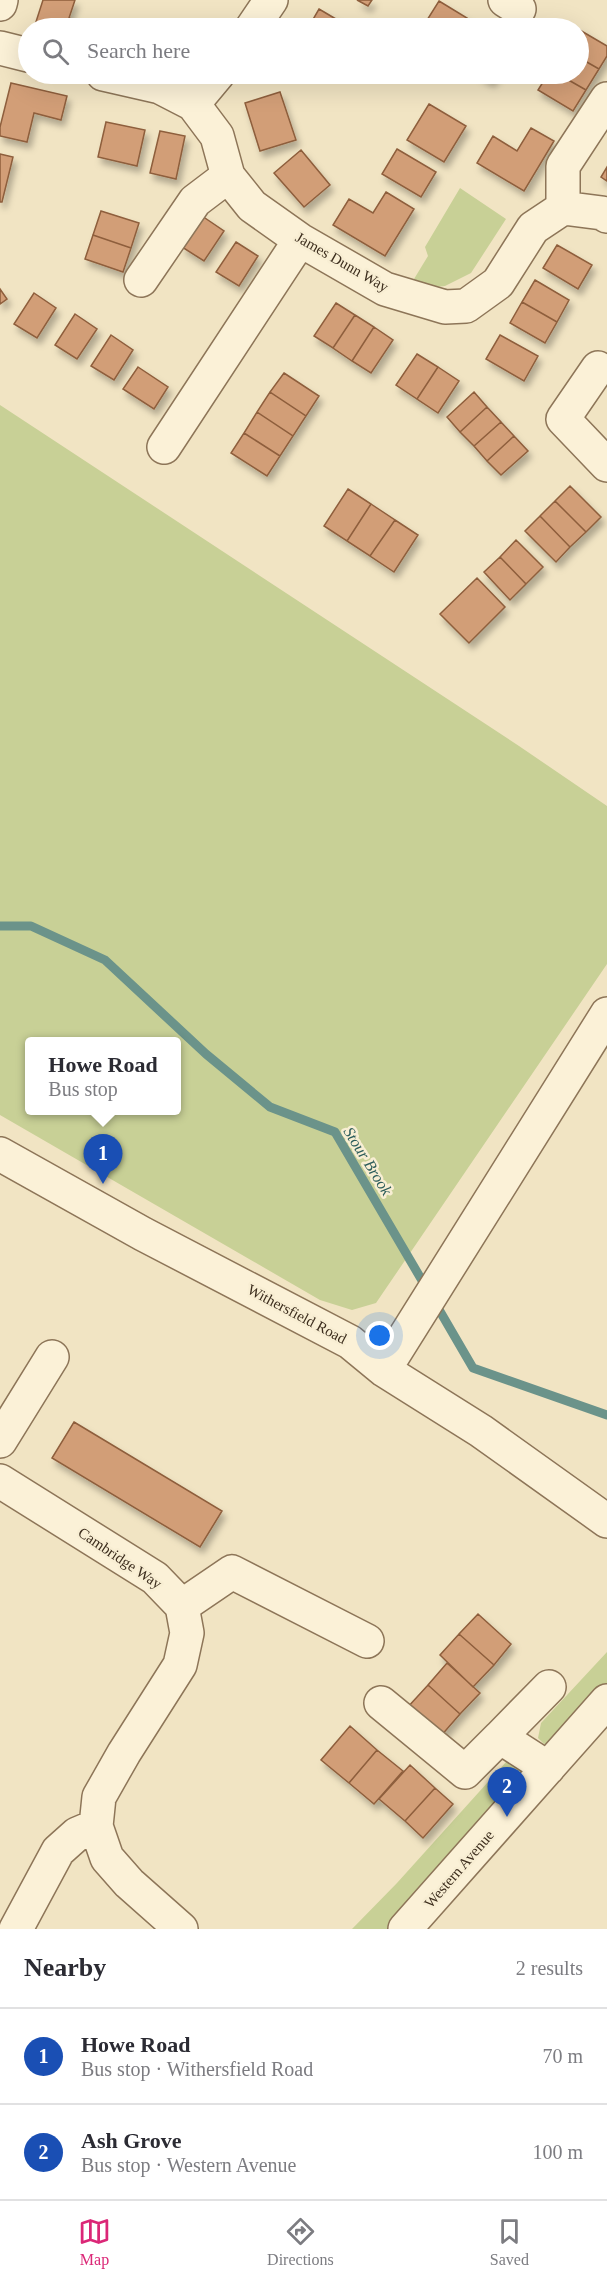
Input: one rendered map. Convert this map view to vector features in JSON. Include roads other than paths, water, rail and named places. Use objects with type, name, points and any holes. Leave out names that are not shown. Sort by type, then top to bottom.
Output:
[{"type":"street","points":[[259,18],[271,0]]},
{"type":"street","points":[[0,48],[18,52]]},
{"type":"street","name":"James Dunn Way","points":[[147,84],[160,87],[193,104],[217,136],[228,176],[252,206],[300,240],[385,289],[445,307],[466,306],[498,283],[533,228],[563,208]]},
{"type":"street","points":[[193,104],[210,84]]},
{"type":"street","points":[[607,99],[564,166],[563,208],[602,213],[607,216]]},
{"type":"street","points":[[141,280],[195,201],[228,176]]},
{"type":"street","points":[[164,447],[300,240]]},
{"type":"street","points":[[598,368],[564,419],[607,465]]},
{"type":"street","points":[[384,1370],[607,1014]]},
{"type":"street","name":"Withersfield Road","points":[[0,1154],[143,1234],[350,1341],[384,1370],[481,1431],[607,1521]]},
{"type":"street","points":[[0,1441],[52,1357]]},
{"type":"street","name":"Cambridge Way","points":[[0,1481],[155,1578],[182,1606]]},
{"type":"street","points":[[181,1929],[129,1883],[107,1858],[96,1826],[99,1797],[180,1665],[188,1633],[182,1606],[232,1572],[367,1641]]},
{"type":"street","points":[[381,1703],[465,1772],[549,1687]]},
{"type":"street","name":"Western Avenue","points":[[405,1929],[607,1701]]},
{"type":"street","points":[[500,1737],[548,1768]]},
{"type":"street","points":[[16,1929],[58,1851],[77,1834],[96,1826]]},
{"type":"waterway","name":"Stour Brook","points":[[0,926],[31,926],[105,960],[206,1054],[270,1107],[335,1132],[427,1289]]},
{"type":"waterway","name":"Stour Brook","points":[[434,1301],[473,1368],[607,1415]]},
{"type":"place","name":"Howe Road","points":[[103,1184]]},
{"type":"place","name":"Ash Grove","points":[[507,1817]]}]
